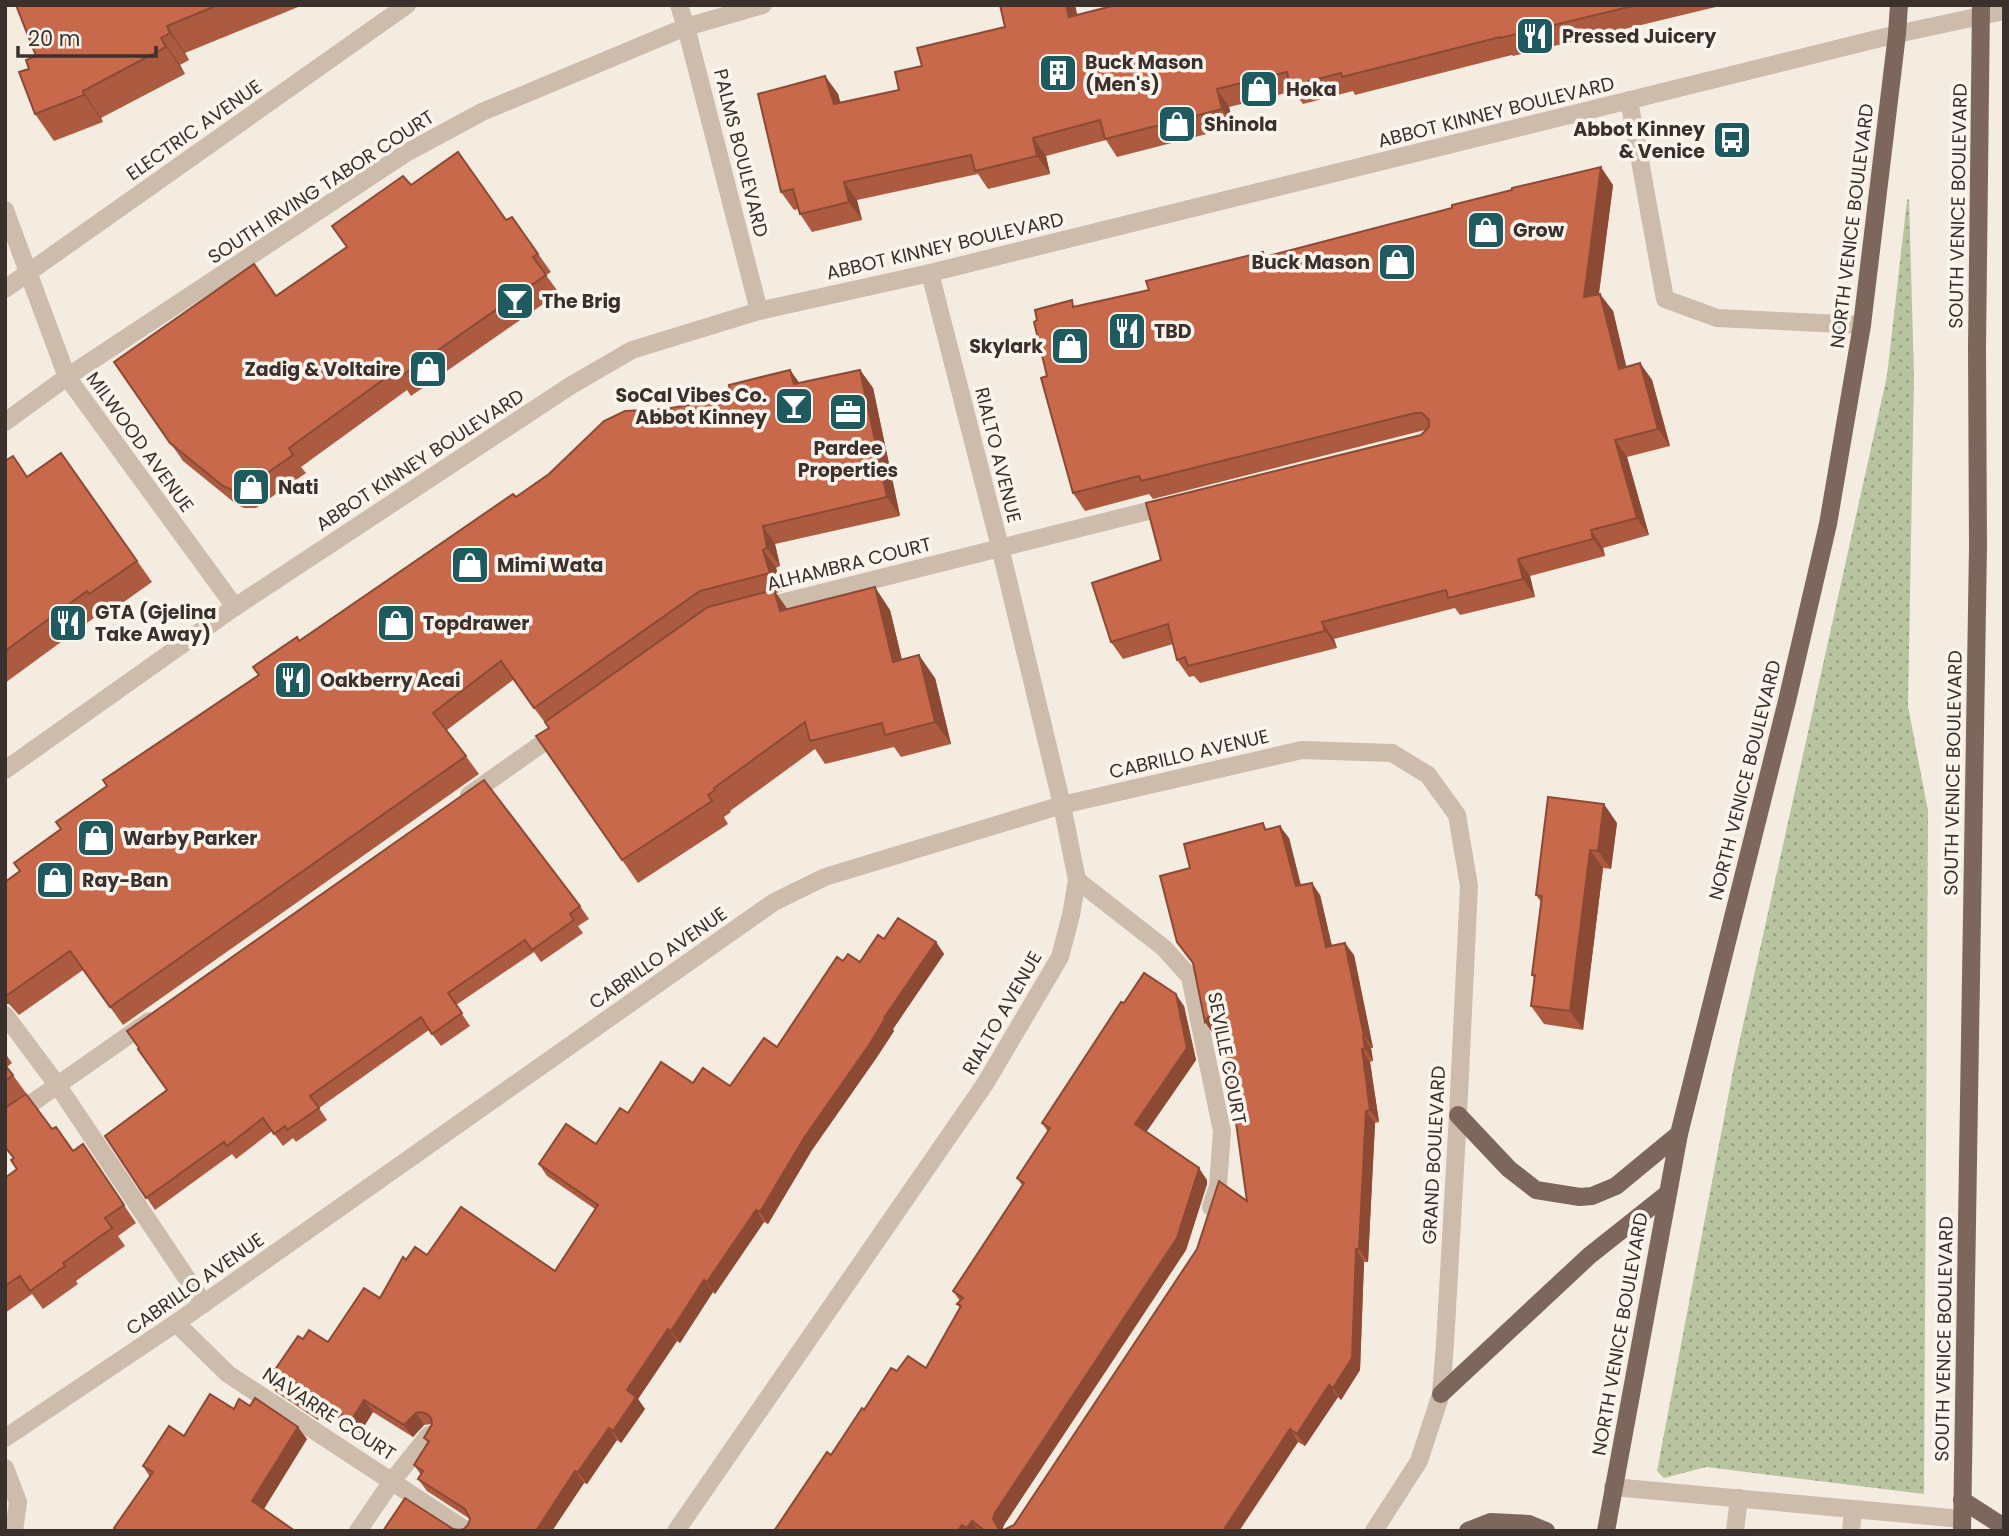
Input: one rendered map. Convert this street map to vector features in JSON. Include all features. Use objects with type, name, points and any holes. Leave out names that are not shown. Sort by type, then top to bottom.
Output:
[{"type":"main road","name":"NORTH VENICE BOULEVARD","points":[[1606,1531],[1679,1134],[1787,701],[1828,523],[1862,325],[1899,5]]},
{"type":"main road","name":"SOUTH VENICE BOULEVARD","points":[[1962,1525],[1978,547],[1977,347],[1981,10]]},
{"type":"main road","points":[[1458,1115],[1509,1169],[1536,1190],[1580,1197],[1592,1196],[1616,1186],[1679,1134]]},
{"type":"main road","points":[[1441,1394],[1589,1256],[1667,1194]]},
{"type":"main road","points":[[1962,1500],[2004,1527]]},
{"type":"main road","points":[[1468,1531],[1491,1522],[1529,1524],[1546,1531]]},
{"type":"street","name":"ELECTRIC AVENUE","points":[[5,289],[407,5]]},
{"type":"street","name":"PALMS BOULEVARD","points":[[679,5],[687,27],[758,311]]},
{"type":"street","name":"SOUTH IRVING TABOR COURT","points":[[5,422],[67,377],[405,153],[482,112],[687,27],[763,5]]},
{"type":"street","name":"ABBOT KINNEY BOULEVARD","points":[[5,770],[235,607],[570,386],[632,350],[758,311],[930,273],[1897,34],[1981,10],[2004,11]]},
{"type":"street","points":[[1629,100],[1665,299],[1717,318],[1862,325]]},
{"type":"street","name":"MILWOOD AVENUE","points":[[5,210],[67,377],[235,607]]},
{"type":"street","name":"RIALTO AVENUE","points":[[676,1531],[985,1084],[1060,957],[1071,915],[1077,880],[1062,805],[930,273]]},
{"type":"street","name":"ALHAMBRA COURT","points":[[745,612],[1190,500]]},
{"type":"street","points":[[456,804],[570,723]]},
{"type":"street","name":"CABRILLO AVENUE","points":[[5,1438],[204,1304],[774,902],[825,877],[1062,805],[1302,750],[1392,753],[1428,775]]},
{"type":"street","name":"GRAND BOULEVARD","points":[[1374,1531],[1419,1461],[1441,1394],[1469,886],[1457,815],[1428,775]]},
{"type":"street","name":"SEVILLE COURT","points":[[1077,880],[1164,948],[1190,977],[1222,1131],[1218,1186],[1207,1220]]},
{"type":"street","points":[[5,1122],[160,1013]]},
{"type":"street","points":[[5,1016],[58,1086],[204,1304]]},
{"type":"street","name":"NAVARRE COURT","points":[[176,1323],[228,1374],[467,1531]]},
{"type":"street","points":[[358,1531],[392,1481],[429,1435]]},
{"type":"street","points":[[5,1468],[18,1502],[14,1531]]},
{"type":"street","points":[[1613,1486],[1853,1509],[1962,1525]]},
{"type":"street","points":[[1735,1531],[1739,1498]]},
{"type":"street","points":[[1851,1531],[1853,1509]]},
{"type":"green space","points":[[1909,199],[1914,376],[1908,706],[1928,811],[1924,1494],[1706,1467],[1664,1478],[1657,1471],[1734,1066],[1887,376]]},
{"type":"building","points":[[16,5],[218,5],[167,26],[170,33],[161,38],[166,47],[83,91],[84,95],[35,114],[19,72],[29,69],[26,60],[36,56]]},
{"type":"building","points":[[1000,5],[1066,5],[1069,17],[1116,5],[1637,5],[1342,77],[1341,73],[1290,86],[1287,72],[1217,89],[1222,109],[1105,139],[1100,120],[1033,138],[1037,156],[975,171],[971,155],[844,182],[849,202],[800,214],[793,189],[781,192],[758,94],[825,76],[834,104],[899,90],[895,72],[922,66],[917,48],[1005,27]]},
{"type":"building","points":[[458,152],[506,220],[512,217],[538,254],[533,257],[546,275],[398,378],[394,372],[289,448],[293,455],[243,490],[232,490],[223,486],[170,443],[114,362],[254,264],[276,296],[347,247],[332,226],[403,176],[411,185]]},
{"type":"building","points":[[1601,167],[1584,297],[1600,294],[1619,369],[1640,363],[1658,429],[1615,440],[1637,518],[1591,530],[1593,539],[1518,559],[1523,579],[1448,598],[1446,590],[1322,622],[1325,631],[1188,666],[1185,657],[1177,660],[1168,624],[1111,642],[1092,583],[1161,560],[1146,503],[1421,435],[1429,427],[1429,420],[1422,413],[1415,413],[1141,481],[1139,476],[1073,493],[1041,378],[1047,376],[1034,322],[1037,320],[1035,310],[1072,300],[1073,307],[1149,290],[1146,281],[1263,252],[1264,257],[1452,208],[1452,205],[1512,188]]},
{"type":"building","points":[[790,370],[794,384],[860,370],[887,497],[763,526],[767,548],[763,550],[770,573],[700,591],[534,708],[501,661],[433,713],[466,756],[110,1007],[70,951],[5,995],[5,882],[20,871],[14,863],[61,829],[56,822],[107,786],[103,780],[259,675],[253,667],[297,637],[299,641],[513,494],[516,497],[549,474],[604,421],[625,411],[666,409],[731,397],[729,385]]},
{"type":"building","points":[[61,453],[137,561],[89,594],[87,591],[5,651],[5,461],[13,456],[27,477]]},
{"type":"building","points":[[875,587],[893,662],[919,655],[935,722],[885,735],[882,723],[810,741],[805,722],[714,788],[708,795],[712,801],[622,860],[536,736],[549,728],[545,722],[708,607],[774,590],[780,611]]},
{"type":"building","points":[[484,780],[580,906],[570,914],[574,920],[532,950],[525,940],[448,993],[462,1013],[432,1034],[421,1017],[310,1096],[319,1108],[287,1130],[285,1126],[274,1134],[263,1118],[227,1146],[224,1142],[146,1198],[105,1136],[167,1090],[127,1031]]},
{"type":"building","points":[[1548,797],[1604,804],[1598,851],[1590,850],[1570,1011],[1531,1006],[1542,896],[1536,895]]},
{"type":"building","points":[[1263,823],[1265,830],[1280,826],[1296,886],[1312,883],[1326,947],[1345,943],[1364,1036],[1365,1049],[1362,1049],[1370,1110],[1366,1111],[1359,1249],[1356,1249],[1352,1358],[1333,1388],[1329,1385],[1297,1434],[1290,1429],[1223,1531],[985,1531],[972,1521],[967,1528],[962,1525],[958,1531],[774,1531],[827,1452],[831,1455],[891,1368],[897,1371],[908,1356],[926,1368],[961,1306],[957,1304],[963,1298],[953,1291],[1024,1183],[1017,1178],[1050,1128],[1042,1123],[1121,1002],[1124,1003],[1144,973],[1176,994],[1187,1048],[1135,1124],[1199,1168],[1198,1172],[1177,1238],[995,1513],[993,1519],[998,1528],[1004,1530],[1014,1525],[1197,1249],[1219,1181],[1247,1201],[1219,1001],[1205,1022],[1193,963],[1177,942],[1160,876],[1190,868],[1184,844]]},
{"type":"building","points":[[898,918],[936,942],[804,1138],[760,1212],[756,1210],[707,1282],[704,1280],[671,1331],[668,1329],[627,1390],[636,1397],[613,1431],[609,1428],[578,1472],[575,1471],[536,1531],[383,1531],[405,1498],[453,1529],[464,1529],[468,1525],[470,1519],[465,1509],[418,1479],[423,1471],[414,1465],[429,1441],[424,1438],[432,1424],[431,1418],[422,1412],[416,1413],[404,1425],[364,1400],[351,1421],[316,1397],[310,1408],[268,1380],[298,1336],[303,1339],[309,1330],[328,1342],[364,1288],[380,1298],[403,1257],[406,1260],[415,1247],[427,1255],[461,1207],[555,1271],[598,1205],[539,1164],[566,1124],[596,1144],[620,1108],[628,1113],[661,1062],[693,1083],[703,1068],[730,1086],[764,1038],[777,1047],[837,957],[843,961],[848,954],[860,962],[878,935],[884,939]]},
{"type":"building","points":[[5,1065],[13,1075],[5,1081]]},
{"type":"building","points":[[26,1094],[52,1129],[56,1127],[73,1151],[83,1144],[124,1205],[105,1218],[112,1228],[30,1291],[20,1276],[5,1286],[5,1178],[17,1169],[11,1160],[14,1158],[5,1147],[5,1108]]},
{"type":"building","points":[[210,1394],[234,1409],[239,1399],[250,1406],[255,1398],[298,1427],[252,1501],[295,1531],[118,1531],[114,1528],[153,1472],[143,1466],[169,1426],[184,1436]]},
{"type":"place","name":"Pressed Juicery","points":[[1535,36]]},
{"type":"place","name":"Buck Mason (Men's)","points":[[1058,73]]},
{"type":"place","name":"Hoka","points":[[1259,89]]},
{"type":"place","name":"Shinola","points":[[1177,124]]},
{"type":"place","name":"Abbot Kinney & Venice","points":[[1732,140]]},
{"type":"place","name":"Grow","points":[[1486,230]]},
{"type":"place","name":"Buck Mason","points":[[1397,262]]},
{"type":"place","name":"The Brig","points":[[515,301]]},
{"type":"place","name":"TBD","points":[[1127,331]]},
{"type":"place","name":"Skylark","points":[[1070,346]]},
{"type":"place","name":"Zadig & Voltaire","points":[[428,369]]},
{"type":"place","name":"SoCal Vibes Co. Abbot Kinney","points":[[794,406]]},
{"type":"place","name":"Pardee Properties","points":[[848,412]]},
{"type":"place","name":"Nati","points":[[251,487]]},
{"type":"place","name":"Mimi Wata","points":[[470,565]]},
{"type":"place","name":"GTA (Gjelina Take Away)","points":[[68,623]]},
{"type":"place","name":"Topdrawer","points":[[396,623]]},
{"type":"place","name":"Oakberry Acai","points":[[293,680]]},
{"type":"place","name":"Warby Parker","points":[[96,838]]},
{"type":"place","name":"Ray-Ban","points":[[55,880]]}]
